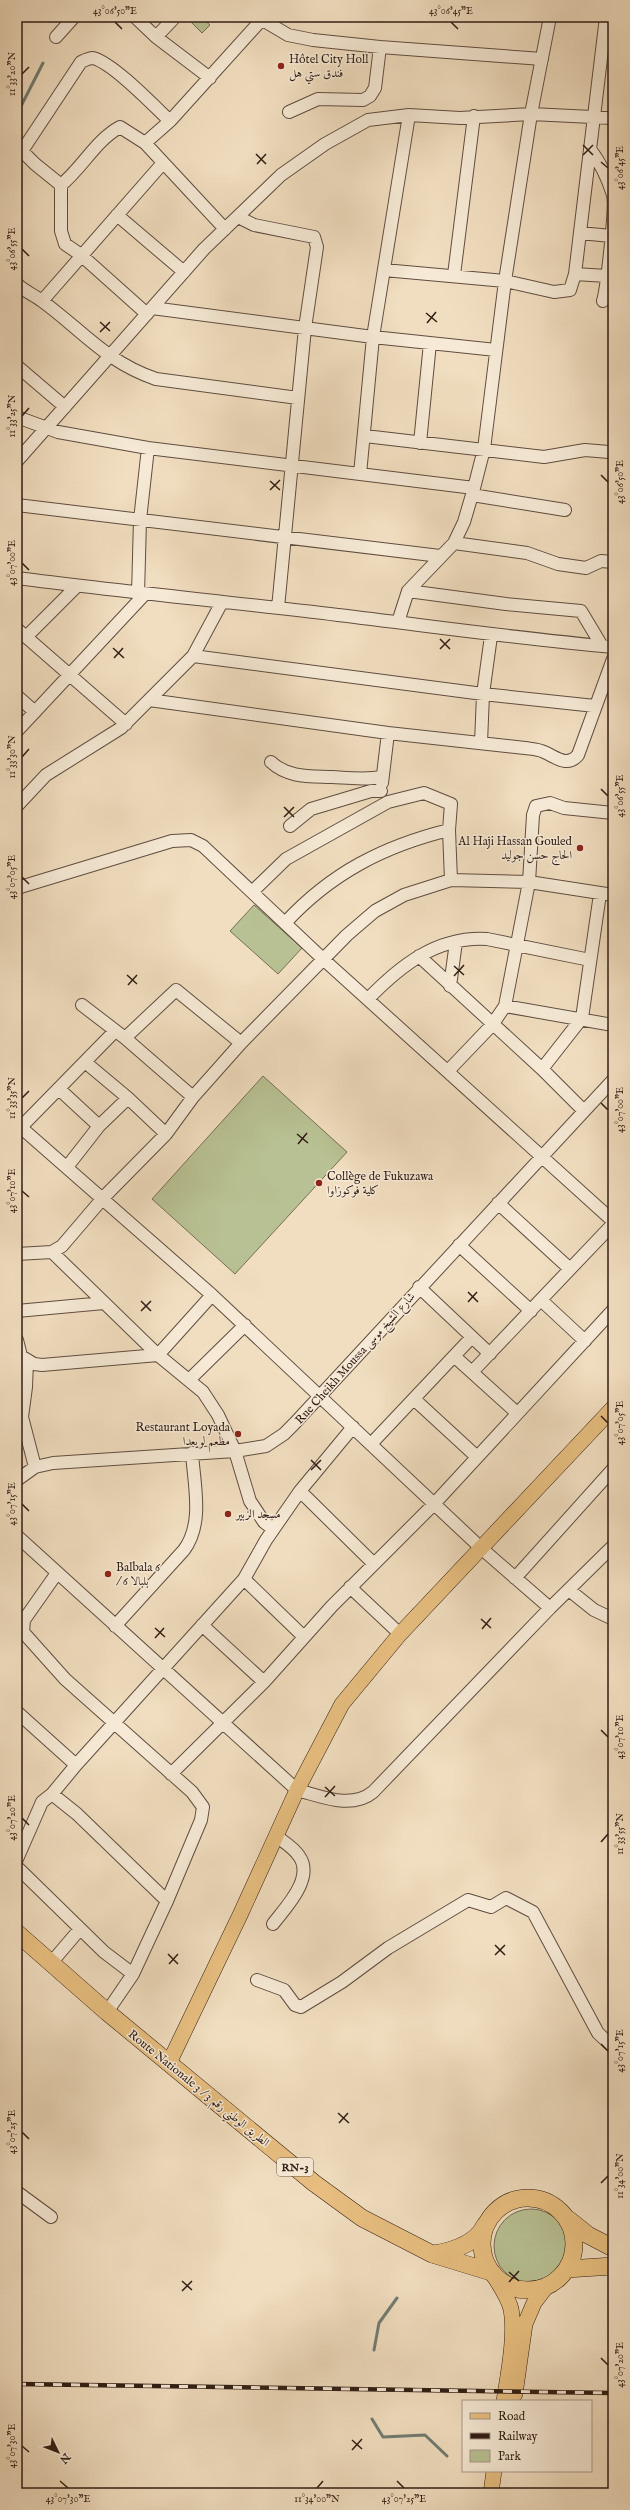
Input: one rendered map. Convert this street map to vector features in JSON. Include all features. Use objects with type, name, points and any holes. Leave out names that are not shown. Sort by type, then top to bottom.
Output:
[{"type":"highway","name":"Route Nationale 3 / الطريق الوطني رقم 3","points":[[17,1933],[107,2012],[314,2182],[362,2218],[432,2254]]},
{"type":"highway","points":[[432,2254],[463,2246],[481,2234],[494,2212],[508,2202],[523,2197],[545,2201],[555,2205],[566,2217],[588,2235],[613,2248]]},
{"type":"highway","points":[[485,2225],[481,2245],[486,2264],[492,2274],[510,2287],[519,2289],[538,2289],[547,2286],[558,2279],[567,2269],[572,2260],[574,2238],[566,2217]]},
{"type":"highway","name":"RN-3","points":[[432,2254],[492,2274]]},
{"type":"highway","points":[[567,2269],[613,2266]]},
{"type":"main road","points":[[169,2063],[297,1790],[342,1704],[400,1634],[613,1408]]},
{"type":"main road","points":[[492,2274],[507,2297],[511,2310],[511,2336],[504,2400]]},
{"type":"main road","points":[[514,2400],[525,2324],[534,2303],[547,2286]]},
{"type":"main road","points":[[491,2493],[494,2472]]},
{"type":"main road","points":[[502,2493],[505,2472]]},
{"type":"street","points":[[56,37],[74,17]]},
{"type":"street","points":[[135,17],[156,37],[210,78]]},
{"type":"street","points":[[156,37],[175,17]]},
{"type":"street","points":[[398,622],[408,591],[454,543],[464,522],[484,449],[505,281],[532,114],[550,17]]},
{"type":"street","points":[[384,270],[454,275],[505,281],[554,292],[570,290],[575,274],[606,17]]},
{"type":"street","points":[[145,143],[170,121],[262,18],[288,35],[380,48],[542,60]]},
{"type":"street","points":[[290,112],[318,99],[363,100],[370,96],[375,88],[380,48]]},
{"type":"street","points":[[170,121],[130,84],[100,60],[91,58],[81,62],[22,151],[61,185],[61,231],[65,244],[81,255],[149,311],[496,350]]},
{"type":"street","points":[[17,462],[149,311],[225,229],[281,175],[325,144],[368,120],[410,115],[474,116],[532,114],[613,118]]},
{"type":"street","points":[[360,474],[374,337],[410,115]]},
{"type":"street","points":[[454,275],[474,116]]},
{"type":"street","points":[[61,185],[73,176],[111,132],[120,127],[145,143],[162,164],[225,229]]},
{"type":"street","points":[[590,149],[600,163],[613,196],[610,269],[603,302]]},
{"type":"street","points":[[42,300],[162,164]]},
{"type":"street","points":[[117,215],[184,272]]},
{"type":"street","points":[[238,217],[254,225],[314,237],[317,247],[304,328],[278,608]]},
{"type":"street","points":[[580,233],[611,236]]},
{"type":"street","points":[[575,274],[610,269]]},
{"type":"street","points":[[17,284],[42,300],[109,357],[156,379],[298,398]]},
{"type":"street","points":[[420,443],[430,343]]},
{"type":"street","points":[[17,366],[64,407]]},
{"type":"street","points":[[17,417],[58,432],[148,448],[360,474],[473,492],[565,510]]},
{"type":"street","points":[[364,436],[544,457],[585,450],[609,452]]},
{"type":"street","points":[[17,731],[141,594],[140,520],[148,448]]},
{"type":"street","points":[[17,505],[440,556]]},
{"type":"street","points":[[454,543],[527,553],[558,564],[586,568],[602,562],[613,562]]},
{"type":"street","points":[[17,578],[141,594],[398,622],[491,636],[607,647]]},
{"type":"street","points":[[77,586],[21,633],[126,724]]},
{"type":"street","points":[[408,591],[506,604],[581,610],[607,647]]},
{"type":"street","points":[[17,806],[46,775],[80,752],[112,736],[126,724],[193,656],[222,602]]},
{"type":"street","points":[[481,743],[483,694],[491,636]]},
{"type":"street","points":[[193,656],[483,694],[595,706]]},
{"type":"street","points":[[149,700],[388,733],[536,749],[563,761],[574,759],[578,755],[613,659]]},
{"type":"street","points":[[17,696],[35,712]]},
{"type":"street","points":[[388,733],[381,791],[388,802]]},
{"type":"street","points":[[271,762],[279,770],[312,778],[352,779],[382,777]]},
{"type":"street","points":[[290,826],[311,809],[371,791],[381,791]]},
{"type":"street","points":[[252,892],[286,859],[388,802],[424,793],[451,804],[449,830],[451,880]]},
{"type":"street","points":[[448,1071],[492,1024],[505,1006],[529,882],[533,815],[536,806],[550,803],[564,808],[613,813]]},
{"type":"street","points":[[284,922],[318,889],[343,872],[422,837],[449,830]]},
{"type":"street","points":[[17,888],[172,841],[190,840],[213,854],[324,959],[613,1220]]},
{"type":"street","points":[[17,1254],[52,1252],[62,1246],[103,1198],[166,1134],[193,1097],[241,1043],[347,935],[376,911],[404,895],[451,880],[529,882],[613,895]]},
{"type":"street","points":[[542,1069],[582,1018],[600,894]]},
{"type":"street","points":[[368,999],[389,977],[419,956],[456,942],[486,939],[590,960]]},
{"type":"street","points":[[450,986],[456,942]]},
{"type":"street","points":[[419,956],[542,1069],[584,1111]]},
{"type":"street","points":[[125,1038],[176,990],[241,1043]]},
{"type":"street","points":[[82,1005],[125,1038],[193,1097]]},
{"type":"street","points":[[505,1006],[582,1018],[613,1025]]},
{"type":"street","points":[[115,1031],[59,1089],[19,1125],[212,1294],[481,1548],[550,1608]]},
{"type":"street","points":[[85,1062],[128,1098],[166,1134]]},
{"type":"street","name":"Rue Cheikh Moussa شارع الشيخ موسى","points":[[17,1480],[35,1467],[53,1463],[234,1451],[266,1446],[275,1441],[294,1424],[419,1287],[613,1080]]},
{"type":"street","points":[[59,1089],[99,1126]]},
{"type":"street","points":[[67,1167],[99,1126],[128,1098]]},
{"type":"street","points":[[498,1203],[570,1269]]},
{"type":"street","points":[[472,1372],[613,1224]]},
{"type":"street","points":[[458,1245],[531,1311]]},
{"type":"street","points":[[52,1252],[158,1355],[189,1380],[208,1400],[234,1451],[250,1501],[264,1522],[273,1528]]},
{"type":"street","points":[[419,1287],[490,1354]]},
{"type":"street","points":[[17,1340],[21,1356],[27,1361],[42,1365],[158,1355],[212,1294]]},
{"type":"street","points":[[540,1300],[584,1341]]},
{"type":"street","points":[[17,1311],[104,1303]]},
{"type":"street","points":[[171,1774],[264,1682],[373,1563],[434,1504],[613,1310]]},
{"type":"street","points":[[189,1380],[245,1325]]},
{"type":"street","points":[[371,1444],[472,1337]]},
{"type":"street","points":[[454,1356],[517,1413]]},
{"type":"street","points":[[27,1361],[26,1387],[22,1417],[35,1467]]},
{"type":"street","points":[[414,1399],[477,1457]]},
{"type":"street","points":[[17,1859],[39,1808],[162,1668],[244,1578],[273,1528],[300,1491],[353,1427]]},
{"type":"street","points":[[115,1626],[184,1550],[194,1536],[196,1514],[192,1454]]},
{"type":"street","points":[[515,1578],[613,1469]]},
{"type":"street","points":[[300,1491],[373,1563]]},
{"type":"street","points":[[17,1536],[297,1790],[342,1801],[358,1801],[366,1798],[550,1608],[613,1546]]},
{"type":"street","points":[[57,1573],[24,1620],[23,1632],[65,1679],[115,1722],[197,1798],[203,1807],[203,1813],[167,1901],[133,1974],[107,2012]]},
{"type":"street","points":[[244,1578],[304,1637]]},
{"type":"street","points":[[350,1587],[400,1634]]},
{"type":"street","points":[[569,1590],[594,1610],[613,1619]]},
{"type":"street","points":[[202,1625],[264,1682]]},
{"type":"street","points":[[17,1712],[76,1765]]},
{"type":"street","points":[[52,1794],[78,1814],[167,1901]]},
{"type":"street","points":[[273,1924],[296,1894],[304,1869],[299,1856],[276,1836]]},
{"type":"street","points":[[17,1868],[104,1952],[133,1974]]},
{"type":"street","points":[[257,1980],[284,1990],[295,2005],[301,2007],[342,1982],[388,1948],[468,1900],[491,1907],[506,1898],[533,1912],[598,2033],[613,2047]]},
{"type":"street","points":[[52,1963],[80,1929]]},
{"type":"street","points":[[17,2192],[51,2217]]},
{"type":"green space","points":[[195,17],[201,17],[210,25],[202,33],[191,22]]},
{"type":"green space","points":[[254,905],[302,948],[278,974],[230,931]]},
{"type":"green space","points":[[263,1076],[347,1152],[235,1274],[152,1199]]},
{"type":"green space","points":[[531,2209],[545,2212],[557,2220],[565,2232],[568,2246],[565,2260],[557,2272],[545,2280],[531,2283],[517,2280],[505,2272],[497,2260],[494,2246],[497,2232],[505,2220],[517,2212]]},
{"type":"waterway","points":[[17,114],[43,63]]},
{"type":"waterway","points":[[374,2350],[379,2323],[397,2298]]},
{"type":"waterway","points":[[372,2419],[383,2437],[425,2435],[447,2456]]},
{"type":"railway","points":[[17,2384],[613,2393]]},
{"type":"place","name":"Hôtel City Holl فندق ستي هل","points":[[281,66]]},
{"type":"place","name":"Al Haji Hassan Gouled الحاج حسن جوليد","points":[[580,848]]},
{"type":"place","name":"Collège de Fukuzawa كلية فوكوزاوا","points":[[319,1183]]},
{"type":"place","name":"Restaurant Loyada مطعم لويعدا","points":[[238,1434]]},
{"type":"place","name":"مسجد الزبير","points":[[228,1514]]},
{"type":"place","name":"Balbala 6 / بلبالا 6","points":[[108,1574]]}]
